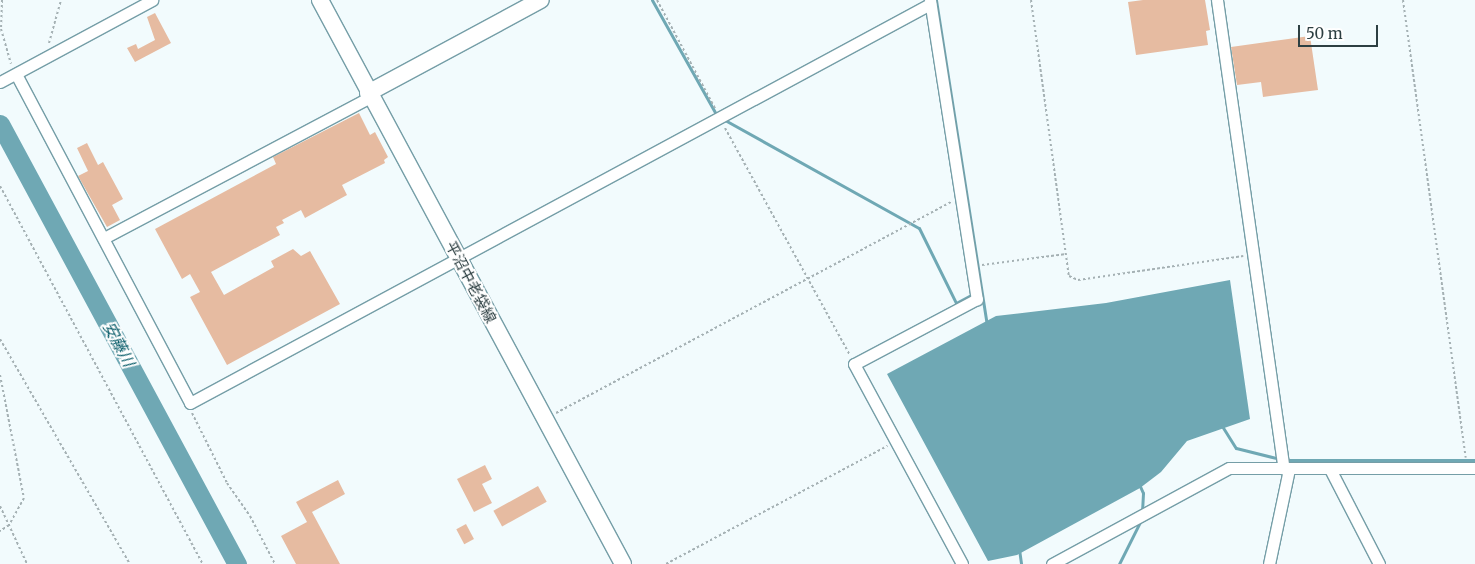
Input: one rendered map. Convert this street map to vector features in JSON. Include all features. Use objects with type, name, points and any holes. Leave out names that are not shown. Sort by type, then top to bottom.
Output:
[{"type":"main road","name":"平沼中老袋線","points":[[320,0],[369,95],[623,564]]},
{"type":"main road","points":[[369,95],[541,0]]},
{"type":"street","points":[[152,0],[48,55],[9,78],[104,238],[106,248],[190,402],[930,2],[977,299],[854,364],[962,564]]},
{"type":"street","points":[[1217,0],[1253,255],[1286,468],[1269,564]]},
{"type":"street","points":[[104,238],[369,95]]},
{"type":"street","points":[[1052,564],[1229,468],[1471,468]]},
{"type":"street","points":[[1330,469],[1379,564]]},
{"type":"path","points":[[2,0],[1,29],[9,78]]},
{"type":"path","points":[[48,55],[61,0]]},
{"type":"path","points":[[657,0],[854,364]]},
{"type":"path","points":[[1030,0],[1069,276],[1078,280],[1253,255]]},
{"type":"path","points":[[1403,0],[1471,468]]},
{"type":"path","points":[[0,186],[203,564]]},
{"type":"path","points":[[545,419],[961,196]]},
{"type":"path","points":[[972,266],[1066,254]]},
{"type":"path","points":[[0,339],[130,564]]},
{"type":"path","points":[[0,375],[24,498],[9,525],[0,531]]},
{"type":"path","points":[[190,402],[191,412],[227,483],[250,516],[274,564]]},
{"type":"path","points":[[666,564],[896,442]]},
{"type":"path","points":[[0,506],[27,564]]},
{"type":"water","points":[[1230,280],[1250,419],[1187,441],[1161,472],[1140,488],[1017,555],[988,561],[887,374],[996,316],[1106,303]]},
{"type":"building","points":[[1143,0],[1205,0],[1210,30],[1206,31],[1208,45],[1136,55],[1128,2]]},
{"type":"building","points":[[155,13],[171,43],[135,62],[127,48],[136,44],[138,49],[155,40],[147,17]]},
{"type":"building","points":[[1310,36],[1318,90],[1263,97],[1261,82],[1237,85],[1231,47]]},
{"type":"building","points":[[359,113],[370,135],[375,132],[388,157],[384,160],[385,163],[342,185],[347,195],[305,218],[301,210],[282,220],[284,223],[276,227],[280,235],[211,272],[224,295],[274,267],[271,261],[293,249],[301,256],[310,251],[340,304],[227,365],[190,297],[200,292],[190,274],[182,279],[155,229],[276,164],[273,157]]},
{"type":"building","points":[[87,143],[98,165],[103,162],[123,199],[112,205],[120,220],[107,227],[78,176],[88,171],[77,148]]},
{"type":"building","points":[[485,465],[492,479],[482,484],[492,503],[474,512],[457,479]]},
{"type":"building","points":[[338,480],[345,494],[312,512],[340,564],[296,564],[281,536],[307,522],[296,502]]},
{"type":"building","points":[[538,486],[547,502],[502,526],[493,511]]},
{"type":"building","points":[[466,524],[474,539],[464,544],[456,529]]},
{"type":"waterway","points":[[652,0],[717,116]]},
{"type":"waterway","points":[[936,0],[987,325]]},
{"type":"waterway","points":[[723,119],[919,228],[956,303],[973,294]]},
{"type":"waterway","name":"安藤川","points":[[0,124],[237,564]]},
{"type":"waterway","points":[[1222,426],[1236,448],[1280,459]]},
{"type":"waterway","points":[[1286,460],[1475,460]]},
{"type":"waterway","points":[[1139,484],[1143,493],[1142,512]]},
{"type":"waterway","points":[[1119,564],[1141,520]]},
{"type":"waterway","points":[[1019,549],[1021,564]]}]
